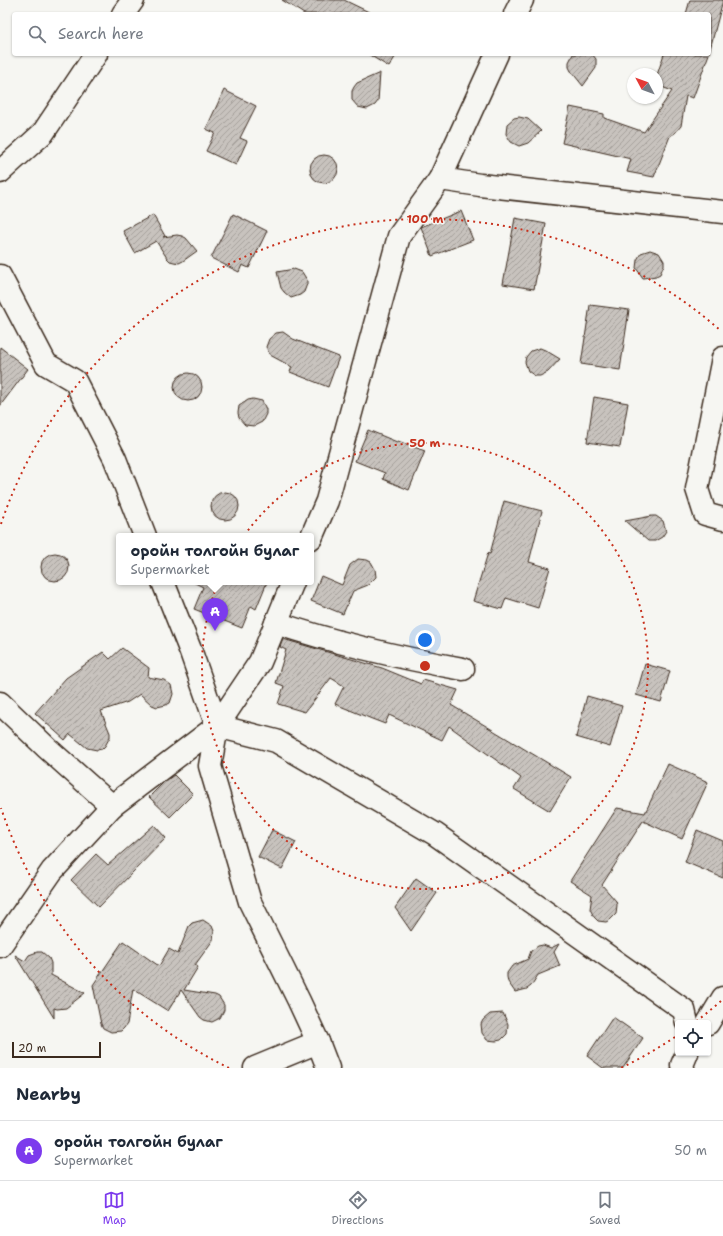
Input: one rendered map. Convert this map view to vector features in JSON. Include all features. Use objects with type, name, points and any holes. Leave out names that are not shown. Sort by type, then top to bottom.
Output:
[{"type":"street","points":[[124,12],[132,0]]},
{"type":"street","points":[[516,12],[522,0]]},
{"type":"street","points":[[0,172],[9,153],[43,133],[95,56]]},
{"type":"street","points":[[313,533],[327,501],[399,236],[440,179],[496,56]]},
{"type":"street","points":[[440,179],[480,185],[723,212]]},
{"type":"street","points":[[0,276],[46,364],[75,381],[115,459],[144,533]]},
{"type":"street","points":[[723,358],[697,489],[706,514],[723,519]]},
{"type":"street","points":[[164,585],[217,726],[210,766],[250,902],[318,1042],[328,1068]]},
{"type":"street","points":[[0,946],[52,870],[112,806],[217,726],[260,662],[292,585]]},
{"type":"street","points":[[276,623],[306,633],[418,662],[463,669]]},
{"type":"street","points":[[0,702],[47,748],[112,806]]},
{"type":"street","points":[[217,726],[276,742],[435,834],[684,1010],[686,1020]]},
{"type":"street","points":[[710,1020],[723,998]]},
{"type":"street","points":[[255,1068],[318,1042]]},
{"type":"building","points":[[282,0],[344,0],[369,12],[301,12]]},
{"type":"building","points":[[690,0],[723,0],[711,45],[711,12],[687,12]]},
{"type":"building","points":[[371,56],[396,56],[389,67]]},
{"type":"building","points":[[572,56],[594,56],[596,59],[596,68],[583,86],[571,71],[569,62]]},
{"type":"building","points":[[663,56],[708,56],[693,98],[686,96],[681,126],[670,136],[654,177],[627,172],[631,159],[562,143],[570,107],[604,114],[604,118],[644,132],[672,91],[663,87],[663,68],[659,68]]},
{"type":"building","points":[[380,73],[378,101],[375,105],[367,109],[358,107],[352,100],[352,91],[354,87],[357,83]]},
{"type":"building","points":[[224,90],[256,106],[240,138],[247,141],[236,165],[206,151],[215,133],[206,129]]},
{"type":"building","points":[[519,117],[528,119],[541,131],[528,143],[519,146],[511,142],[506,134],[507,124],[514,118]]},
{"type":"building","points":[[324,155],[334,159],[338,169],[334,179],[324,183],[314,179],[310,169],[314,159]]},
{"type":"building","points":[[461,211],[473,240],[432,256],[421,227]]},
{"type":"building","points":[[233,214],[267,231],[249,268],[242,265],[239,272],[211,258]]},
{"type":"building","points":[[153,215],[165,236],[163,237],[177,235],[182,236],[186,238],[197,251],[179,263],[170,261],[156,241],[135,253],[123,231]]},
{"type":"building","points":[[515,218],[546,224],[534,289],[503,284]]},
{"type":"building","points":[[650,250],[659,253],[664,261],[664,265],[660,274],[643,278],[636,268],[637,260],[641,253]]},
{"type":"building","points":[[294,269],[302,272],[307,280],[307,284],[304,292],[291,298],[281,288],[277,272]]},
{"type":"building","points":[[590,305],[629,310],[620,370],[581,364]]},
{"type":"building","points":[[283,332],[293,339],[339,357],[328,387],[290,372],[292,367],[270,355],[266,347],[269,339],[276,333]]},
{"type":"building","points":[[0,347],[28,369],[0,406]]},
{"type":"building","points":[[540,348],[560,359],[548,372],[540,376],[535,376],[528,371],[525,362],[526,357],[531,351]]},
{"type":"building","points":[[188,373],[198,377],[202,387],[198,397],[188,401],[178,397],[174,387],[178,377]]},
{"type":"building","points":[[594,397],[628,403],[620,447],[587,442]]},
{"type":"building","points":[[253,399],[262,401],[266,409],[266,414],[262,422],[254,426],[245,425],[239,418],[239,406],[248,400]]},
{"type":"building","points":[[368,430],[397,442],[398,441],[425,451],[409,490],[383,479],[385,473],[355,461]]},
{"type":"building","points":[[225,492],[235,496],[239,506],[235,516],[225,520],[215,516],[211,506],[215,496]]},
{"type":"building","points":[[504,501],[542,511],[529,562],[550,568],[538,608],[506,598],[502,609],[473,601],[488,553],[490,554]]},
{"type":"building","points":[[656,516],[663,521],[666,531],[662,537],[655,541],[648,541],[625,521]]},
{"type":"building","points":[[55,553],[65,557],[69,567],[65,577],[55,581],[45,577],[41,567],[45,557]]},
{"type":"building","points":[[358,559],[371,562],[375,569],[376,577],[368,585],[353,591],[343,614],[311,601],[321,576],[342,585],[350,565]]},
{"type":"building","points":[[199,585],[266,585],[256,609],[251,606],[242,628],[194,609],[203,587]]},
{"type":"building","points":[[283,639],[382,668],[421,684],[423,680],[458,690],[451,705],[571,777],[550,811],[514,789],[521,778],[449,726],[442,740],[389,715],[385,724],[335,704],[344,686],[331,678],[305,712],[278,704],[284,686],[276,683],[286,650],[280,647]]},
{"type":"building","points":[[122,648],[149,668],[148,677],[164,680],[171,685],[173,694],[170,703],[157,707],[152,705],[140,694],[128,702],[101,711],[110,733],[110,737],[102,749],[97,750],[87,748],[70,734],[65,740],[35,713],[66,678],[103,652],[110,659]]},
{"type":"building","points":[[645,664],[670,671],[661,702],[636,695]]},
{"type":"building","points":[[587,696],[622,706],[610,747],[576,737]]},
{"type":"building","points":[[668,764],[708,782],[682,839],[643,821],[602,885],[616,901],[616,914],[606,922],[598,921],[590,909],[592,895],[570,881],[617,808],[645,813]]},
{"type":"building","points":[[174,775],[193,794],[170,817],[149,797],[164,782]]},
{"type":"building","points":[[154,825],[166,838],[99,907],[71,880],[96,854],[108,865]]},
{"type":"building","points":[[272,830],[296,842],[282,869],[258,857]]},
{"type":"building","points":[[697,830],[723,841],[723,878],[685,862]]},
{"type":"building","points":[[416,878],[437,893],[411,931],[395,908]]},
{"type":"building","points":[[203,920],[212,926],[214,931],[213,940],[195,965],[198,967],[184,990],[219,997],[224,1005],[224,1010],[220,1018],[212,1022],[204,1020],[200,1017],[181,990],[168,1011],[133,989],[127,1024],[124,1028],[121,1031],[111,1032],[103,1028],[93,985],[123,941],[159,966],[169,949],[178,954],[189,926],[192,923]]},
{"type":"building","points":[[559,944],[554,952],[560,966],[538,975],[531,986],[527,989],[515,992],[508,982],[507,977],[507,973],[512,966],[528,959],[531,951],[538,946],[543,945],[551,948]]},
{"type":"building","points":[[42,952],[49,958],[51,963],[51,975],[85,993],[66,1008],[54,1008],[54,1018],[15,955],[25,961],[29,955]]},
{"type":"building","points":[[503,1013],[508,1024],[507,1034],[501,1040],[487,1040],[482,1033],[481,1024],[483,1020],[490,1014]]},
{"type":"building","points":[[613,1017],[643,1038],[623,1068],[603,1068],[587,1056]]},
{"type":"place","name":"оройн толгойн булаг","points":[[215,631]]}]
